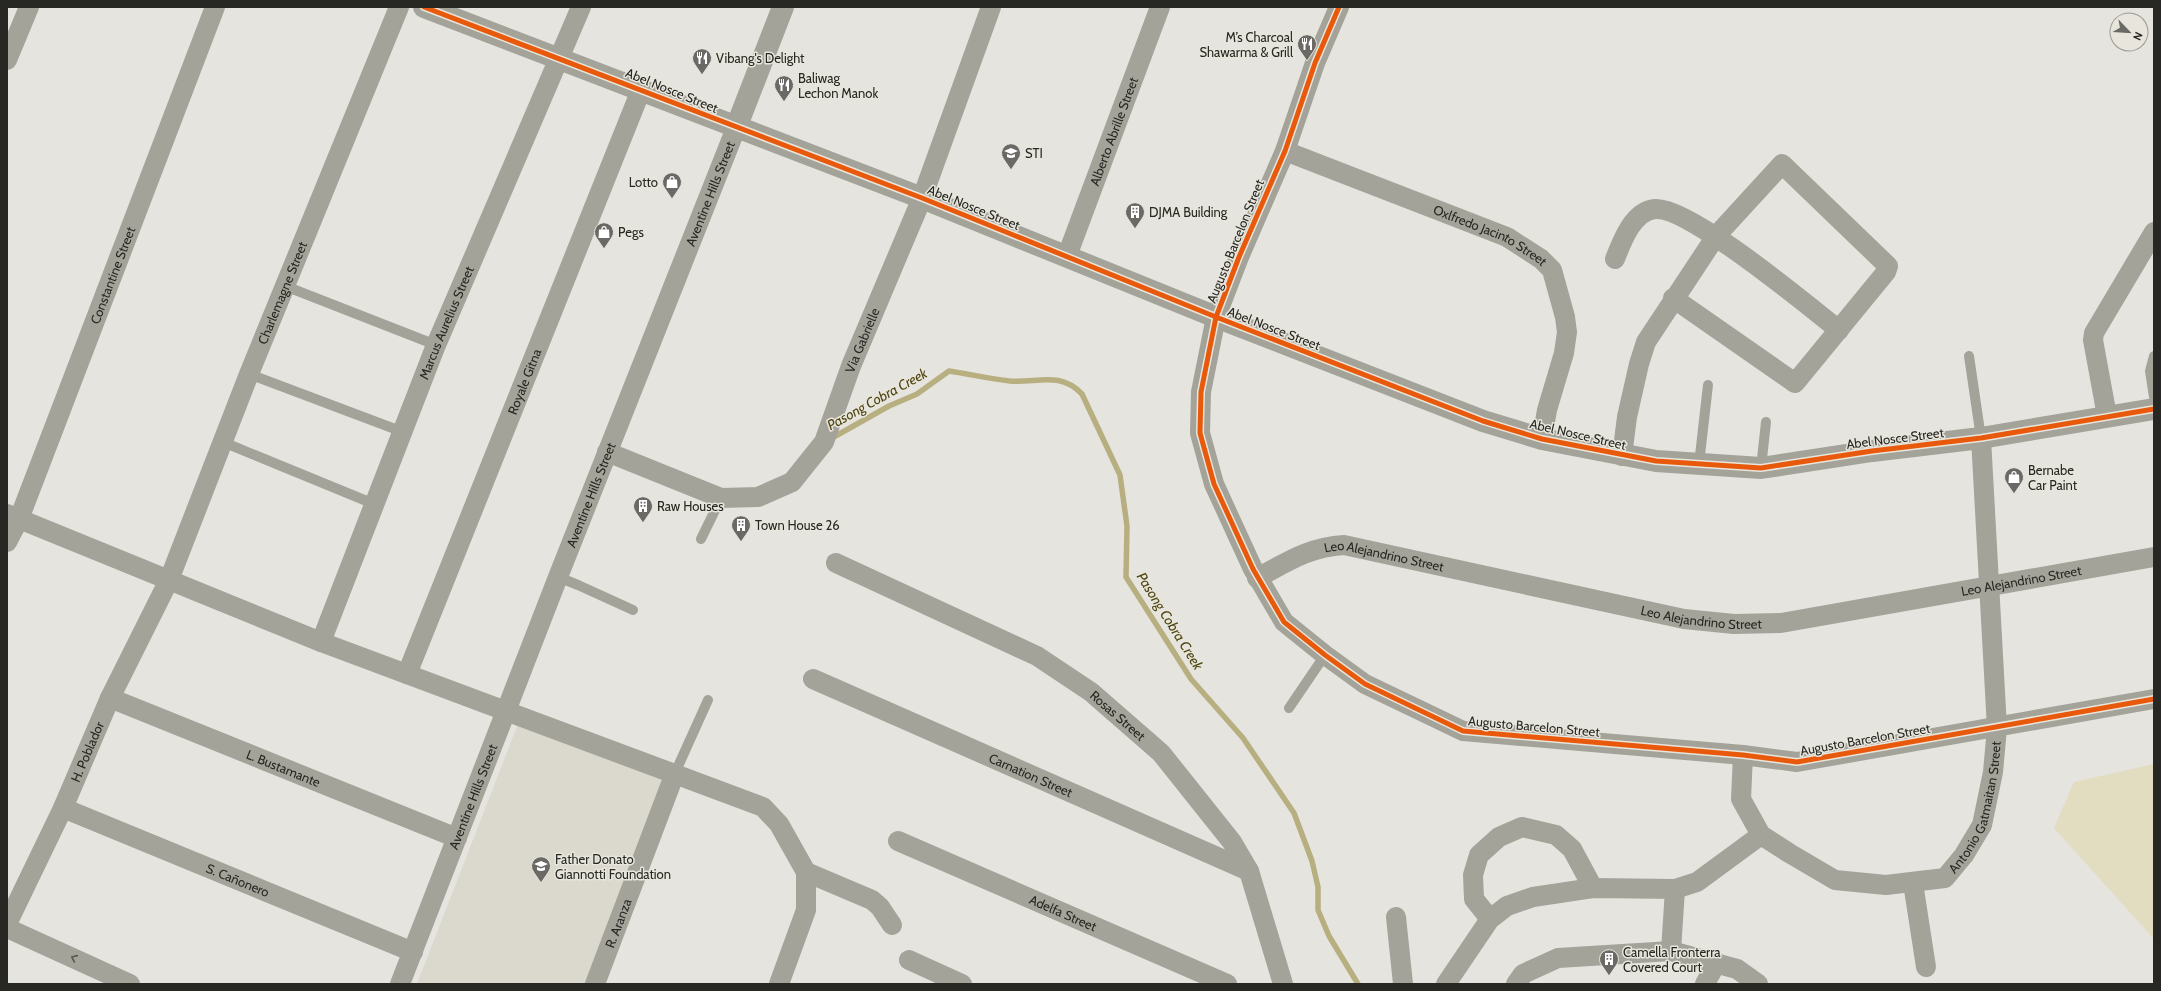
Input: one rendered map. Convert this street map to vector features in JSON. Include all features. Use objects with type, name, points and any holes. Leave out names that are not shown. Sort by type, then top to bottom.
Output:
[{"type":"street","points":[[7,60],[29,7]]},
{"type":"street","name":"Constantine Street","points":[[7,542],[13,517],[215,7]]},
{"type":"street","name":"Charlemagne Street","points":[[169,580],[249,374],[398,7]]},
{"type":"street","name":"Abel Nosce Street","points":[[424,7],[642,90],[736,128],[922,198],[1216,317],[1483,421],[1542,439],[1622,456],[1656,461],[1761,468],[1872,451],[1981,438],[2154,409]]},
{"type":"street","name":"Marcus Aurelius Street","points":[[322,642],[436,345],[581,7]]},
{"type":"street","name":"Aventine Hills Street","points":[[400,984],[607,452],[783,7]]},
{"type":"street","name":"Via Gabrielle","points":[[607,452],[722,498],[758,497],[792,482],[824,442],[851,366],[922,198],[991,7]]},
{"type":"street","name":"Alberto Abrille Street","points":[[1067,256],[1160,7]]},
{"type":"street","name":"Augusto Barcelon Street","points":[[1339,7],[1315,63],[1285,150],[1239,257],[1216,317],[1200,392],[1200,433],[1214,484],[1257,578],[1284,622],[1324,655],[1365,684],[1463,731],[1744,755],[1797,762],[1997,728],[2154,699]]},
{"type":"street","name":"Royale Gitna","points":[[407,674],[642,90]]},
{"type":"street","name":"Oxlfredo Jacinto Street","points":[[1285,150],[1507,237],[1541,259],[1552,270],[1564,311],[1567,332],[1564,353],[1547,410],[1542,439]]},
{"type":"street","points":[[1622,456],[1627,418],[1639,364],[1646,342],[1673,298],[1716,236],[1782,164],[1888,266],[1886,272],[1795,383],[1673,298]]},
{"type":"street","points":[[1615,259],[1621,243],[1635,221],[1645,212],[1654,209],[1666,209],[1716,236],[1839,330]]},
{"type":"street","points":[[2107,416],[2093,340],[2094,333],[2154,232]]},
{"type":"street","name":"Antonio Gatmaitan Street","points":[[1744,755],[1741,799],[1761,834],[1835,880],[1886,885],[1945,878],[1964,855],[1982,825],[1993,772],[1997,728],[1981,438]]},
{"type":"street","points":[[13,517],[322,642],[763,808],[779,824],[806,872],[806,910],[779,984]]},
{"type":"street","name":"Leo Alejandrino Street","points":[[1257,578],[1303,553],[1327,546],[1344,545],[1684,618],[1734,624],[1781,623],[1989,586],[2055,576],[2154,557]]},
{"type":"street","name":"Rosas Street","points":[[836,563],[1037,656],[1091,692],[1161,753],[1232,842],[1249,871],[1283,984]]},
{"type":"street","name":"H. Poblador","points":[[7,924],[63,808],[110,698],[169,580]]},
{"type":"street","name":"Carnation Street","points":[[813,679],[1249,871]]},
{"type":"street","name":"L. Bustamante","points":[[110,698],[457,838]]},
{"type":"street","name":"R. Aranza","points":[[595,984],[675,774]]},
{"type":"street","name":"S. Cañonero","points":[[63,808],[413,952]]},
{"type":"street","points":[[1490,919],[1474,899],[1473,874],[1479,855],[1499,837],[1522,827],[1556,835],[1572,849],[1594,888]]},
{"type":"street","points":[[1446,984],[1490,919],[1507,906],[1533,897],[1594,888],[1675,889],[1697,882],[1761,834]]},
{"type":"street","name":"Adelfa Street","points":[[898,841],[1227,984]]},
{"type":"street","points":[[806,872],[872,900],[880,907],[892,925]]},
{"type":"street","points":[[1912,883],[1926,967]]},
{"type":"street","points":[[1671,951],[1675,889]]},
{"type":"street","points":[[1396,916],[1403,984]]},
{"type":"street","points":[[7,928],[107,979],[130,984]]},
{"type":"street","points":[[1516,984],[1523,974],[1558,958],[1671,951],[1737,969],[1758,984]]},
{"type":"street","points":[[909,960],[962,984]]},
{"type":"street","points":[[1705,984],[1715,964]]},
{"type":"lane","points":[[285,286],[436,345]]},
{"type":"lane","name":"Antonio Gatmaitan Street","points":[[1969,356],[1981,438]]},
{"type":"lane","points":[[2154,356],[2150,371],[2154,397]]},
{"type":"lane","points":[[249,374],[403,432]]},
{"type":"lane","points":[[1699,464],[1708,385]]},
{"type":"lane","points":[[1761,468],[1766,422]]},
{"type":"lane","points":[[223,442],[374,504]]},
{"type":"lane","points":[[701,539],[722,498]]},
{"type":"lane","points":[[558,578],[633,610]]},
{"type":"lane","points":[[1289,708],[1324,655]]},
{"type":"lane","points":[[675,774],[708,700]]},
{"type":"shaded area","name":"Father Donato Giannotti Foundation","points":[[518,724],[665,781],[586,984],[417,984]]},
{"type":"shaded area","points":[[2154,764],[2154,939],[2054,828],[2074,782]]},
{"type":"waterway","name":"Pasong Cobra Creek","points":[[832,438],[889,406],[917,394],[949,371],[1010,381],[1057,380],[1074,387],[1082,394],[1120,475],[1127,526],[1126,577],[1191,679],[1243,738],[1294,813],[1312,861],[1318,887],[1318,910],[1329,936],[1358,984]]},
{"type":"cycle path","points":[[424,7],[922,198],[1216,317],[1483,421],[1542,439],[1656,461],[1761,468],[1872,451],[1981,438],[2154,409]]},
{"type":"cycle path","points":[[1339,7],[1315,63],[1285,151],[1239,257],[1216,317],[1201,392],[1200,433],[1214,484],[1253,569],[1284,622],[1325,655],[1365,684],[1463,731],[1743,755],[1797,762],[2154,699]]},
{"type":"place","name":"M’s Charcoal Shawarma & Grill","points":[[1307,61]]},
{"type":"place","name":"Vibang's Delight","points":[[702,75]]},
{"type":"place","name":"Baliwag Lechon Manok","points":[[784,102]]},
{"type":"place","name":"STI","points":[[1011,170]]},
{"type":"place","name":"Lotto","points":[[672,199]]},
{"type":"place","name":"DJMA Building","points":[[1135,229]]},
{"type":"place","name":"Pegs","points":[[604,249]]},
{"type":"place","name":"Bernabe Car Paint","points":[[2014,494]]},
{"type":"place","name":"Raw Houses","points":[[643,523]]},
{"type":"place","name":"Town House 26","points":[[741,542]]},
{"type":"place","name":"Father Donato Giannotti Foundation","points":[[541,883]]},
{"type":"place","name":"Camella Fronterra Covered Court","points":[[1609,976]]}]
